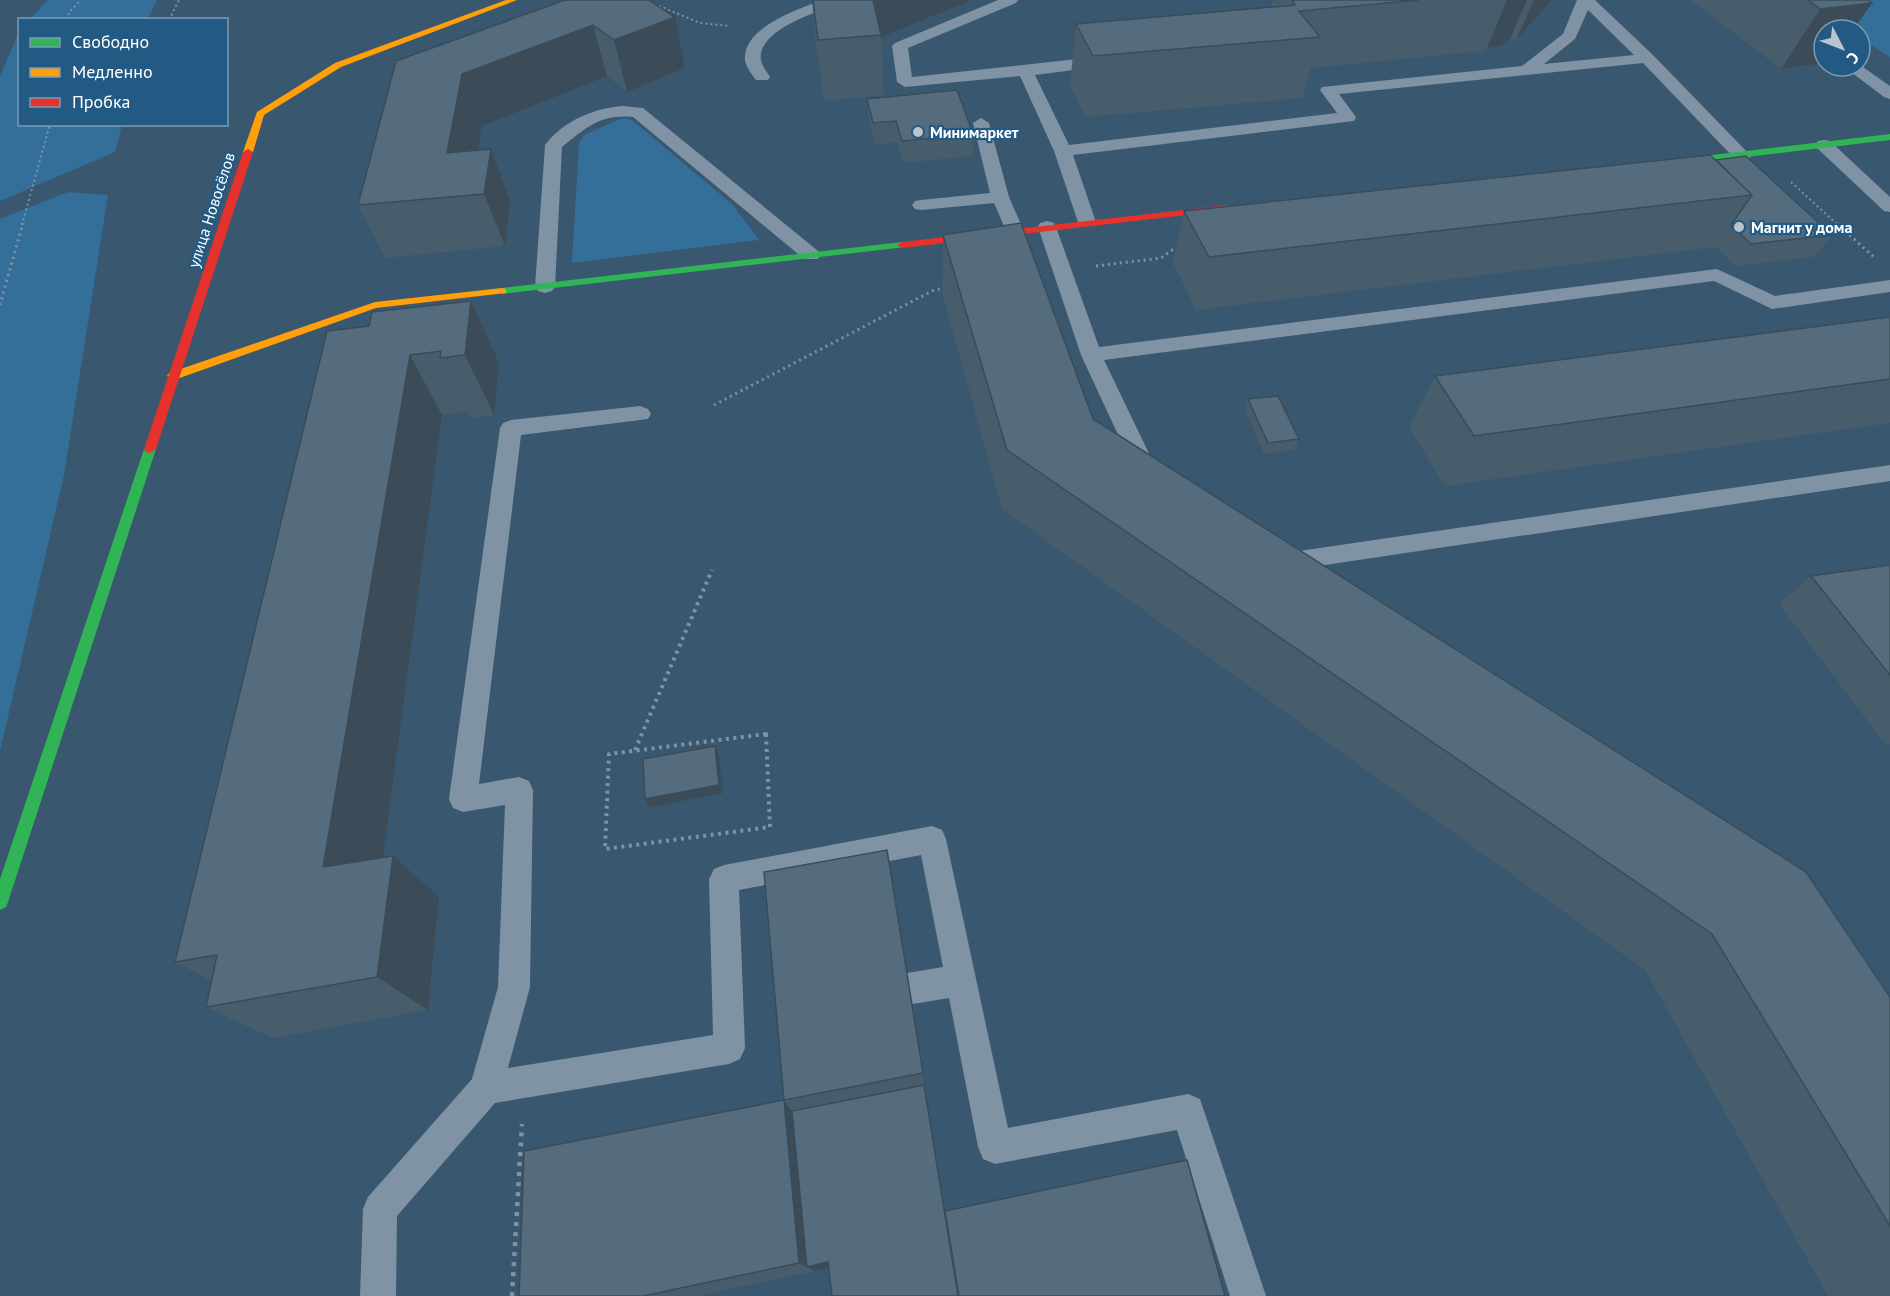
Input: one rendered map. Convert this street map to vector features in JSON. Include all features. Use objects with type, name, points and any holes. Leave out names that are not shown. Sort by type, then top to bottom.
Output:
[{"type":"street","name":"улица Новосёлов","points":[[0,902],[260,114],[338,65],[513,0]]},
{"type":"street","points":[[1659,164],[1890,137]]},
{"type":"street","points":[[173,376],[375,305],[1242,206]]},
{"type":"lane","points":[[762,77],[756,70],[752,56],[757,43],[769,30],[786,20],[836,0]]},
{"type":"lane","points":[[1011,0],[900,46],[905,82],[1115,60]]},
{"type":"lane","points":[[1528,68],[1570,36],[1585,0],[1647,58],[1742,156]]},
{"type":"lane","points":[[1063,151],[1348,117],[1328,90],[1528,68],[1647,58]]},
{"type":"lane","points":[[1024,71],[1063,151],[1087,222]]},
{"type":"lane","points":[[1868,78],[1890,94]]},
{"type":"lane","points":[[545,287],[554,145],[588,118],[614,109],[637,112],[811,255]]},
{"type":"lane","points":[[981,123],[1000,197],[1015,231]]},
{"type":"lane","points":[[1824,145],[1890,207]]},
{"type":"lane","points":[[921,205],[1000,197]]},
{"type":"lane","points":[[1047,227],[1091,355],[1145,469],[1173,489]]},
{"type":"lane","points":[[1091,355],[1717,274],[1772,303],[1887,286]]},
{"type":"lane","points":[[378,1296],[380,1209],[486,1088],[514,987],[519,790],[464,799],[511,428],[640,414]]},
{"type":"lane","points":[[1307,582],[1268,556],[1890,473]]},
{"type":"lane","points":[[486,1088],[729,1048],[724,879],[932,839],[994,1148],[1188,1111],[1248,1296]]},
{"type":"lane","points":[[908,989],[961,980]]},
{"type":"path","points":[[68,18],[69,12],[81,0]]},
{"type":"path","points":[[170,18],[179,0]]},
{"type":"path","points":[[645,0],[700,23],[769,30]]},
{"type":"path","points":[[0,304],[49,126]]},
{"type":"path","points":[[1790,181],[1876,259],[1887,286]]},
{"type":"path","points":[[1063,271],[1161,258],[1181,243]]},
{"type":"path","points":[[714,405],[934,290],[946,288]]},
{"type":"path","points":[[635,750],[712,570]]},
{"type":"path","points":[[766,734],[770,827],[605,849],[609,754],[635,750],[766,734]]},
{"type":"path","points":[[512,1296],[525,1081]]},
{"type":"shaded area","points":[[48,0],[157,0],[148,18],[31,18]]},
{"type":"shaded area","points":[[1802,0],[1890,0],[1890,57],[1872,46],[1872,18],[1830,18]]},
{"type":"shaded area","points":[[18,34],[18,126],[122,126],[115,152],[0,201],[0,76]]},
{"type":"shaded area","points":[[622,118],[632,120],[732,204],[759,240],[572,263],[579,143],[584,135]]},
{"type":"shaded area","points":[[68,192],[108,195],[64,475],[0,751],[0,219]]},
{"type":"building","points":[[565,0],[649,0],[675,17],[614,40],[593,25],[462,74],[447,153],[491,149],[484,194],[358,205],[396,61]]},
{"type":"building","points":[[813,0],[873,0],[881,35],[818,40]]},
{"type":"building","points":[[1292,0],[1419,0],[1299,11],[1320,37],[1093,56],[1076,24],[1295,5]]},
{"type":"building","points":[[1808,0],[1868,0],[1872,3],[1820,9]]},
{"type":"building","points":[[957,90],[973,134],[902,141],[896,121],[873,123],[867,99]]},
{"type":"building","points":[[1710,155],[1752,195],[1209,257],[1184,211]]},
{"type":"building","points":[[1746,156],[1832,235],[1751,244],[1731,225],[1752,195],[1716,160]]},
{"type":"building","points":[[1021,223],[1093,419],[1806,872],[1890,997],[1890,1226],[1712,934],[1007,450],[943,235]]},
{"type":"building","points":[[471,301],[465,355],[440,358],[441,351],[410,355],[323,867],[393,856],[377,977],[206,1007],[217,955],[175,962],[327,331],[369,326],[372,312]]},
{"type":"building","points":[[1890,317],[1890,379],[1474,436],[1435,376]]},
{"type":"building","points":[[1278,396],[1299,439],[1268,443],[1248,399]]},
{"type":"building","points":[[1890,565],[1890,675],[1811,576]]},
{"type":"building","points":[[715,746],[719,785],[645,799],[643,759]]},
{"type":"building","points":[[887,850],[923,1073],[784,1100],[764,872]]},
{"type":"building","points":[[924,1085],[958,1296],[832,1296],[828,1262],[807,1267],[792,1111]]},
{"type":"building","points":[[784,1100],[799,1263],[643,1296],[519,1296],[524,1151]]},
{"type":"building","points":[[1187,1160],[1225,1296],[959,1296],[945,1211]]},
{"type":"traffic: fast","points":[[1670,163],[1890,137]]},
{"type":"traffic: fast","points":[[502,291],[902,245]]},
{"type":"traffic: fast","points":[[0,902],[150,449]]},
{"type":"traffic: slow","points":[[248,152],[260,114],[338,65],[513,0]]},
{"type":"traffic: slow","points":[[173,376],[375,305],[502,291]]},
{"type":"traffic: jam","points":[[150,449],[248,152]]},
{"type":"traffic: jam","points":[[902,245],[1227,208]]},
{"type":"place","name":"Минимаркет","points":[[918,132]]},
{"type":"place","name":"Магнит у дома","points":[[1739,227]]}]
